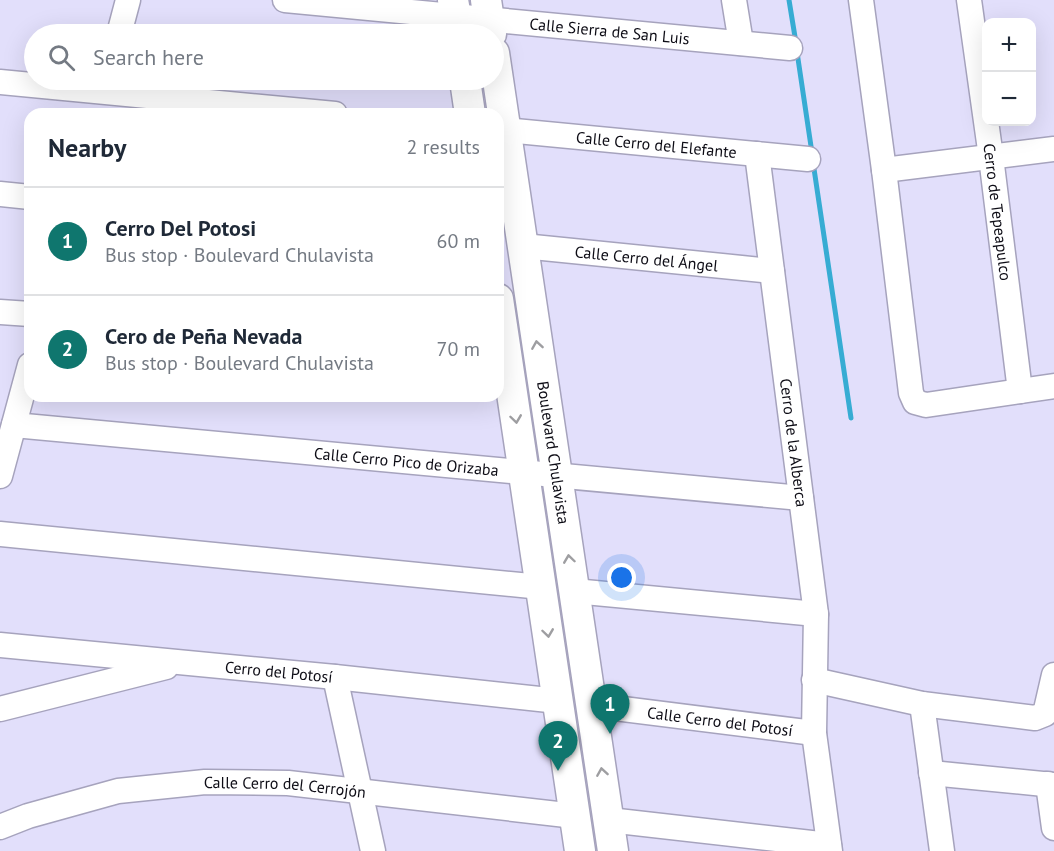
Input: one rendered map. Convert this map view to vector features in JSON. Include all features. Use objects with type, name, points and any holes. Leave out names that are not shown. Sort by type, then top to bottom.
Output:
[{"type":"main road","points":[[466,90],[469,108]]},
{"type":"main road","name":"Boulevard Chulavista","points":[[499,90],[502,108]]},
{"type":"main road","name":"Boulevard Chulavista","points":[[504,123],[613,851]]},
{"type":"main road","name":"Boulevard Chulavista","points":[[504,365],[524,472],[580,851]]},
{"type":"street","points":[[122,24],[128,0]]},
{"type":"street","name":"Calle Sierra de San Luis","points":[[285,0],[790,48]]},
{"type":"street","points":[[734,0],[741,43]]},
{"type":"street","points":[[861,0],[911,393],[915,402],[926,405],[1054,386]]},
{"type":"street","name":"Cerro de Tepeapulco","points":[[969,0],[1020,391]]},
{"type":"street","points":[[0,82],[24,85]]},
{"type":"street","points":[[63,90],[262,108]]},
{"type":"street","name":"Calle Cerro del Elefante","points":[[505,130],[808,159]]},
{"type":"street","points":[[884,170],[1054,149]]},
{"type":"street","name":"Cerro de la Alberca","points":[[757,154],[816,614],[814,733],[829,848]]},
{"type":"street","points":[[0,194],[24,196]]},
{"type":"street","name":"Calle Cerro del Ángel","points":[[523,246],[772,271]]},
{"type":"street","points":[[0,312],[24,314]]},
{"type":"street","points":[[0,476],[24,388]]},
{"type":"street","name":"Calle Cerro Pico de Orizaba","points":[[14,425],[801,498]]},
{"type":"street","points":[[0,534],[541,587]]},
{"type":"street","points":[[574,591],[816,614]]},
{"type":"street","name":"Cerro del Potosí","points":[[0,645],[558,701]]},
{"type":"street","points":[[0,709],[183,663]]},
{"type":"street","points":[[814,680],[922,704],[1035,718],[1045,714],[1054,675]]},
{"type":"street","points":[[335,677],[373,851]]},
{"type":"street","points":[[922,704],[942,851]]},
{"type":"street","name":"Calle Cerro del Potosí","points":[[591,705],[814,733]]},
{"type":"street","points":[[931,772],[1051,784],[1054,828]]},
{"type":"street","name":"Calle Cerro del Cerrojón","points":[[0,827],[28,816],[118,791],[206,782],[288,783],[575,816]]},
{"type":"street","points":[[609,820],[829,848]]},
{"type":"waterway","points":[[789,0],[796,43]]},
{"type":"waterway","points":[[797,52],[812,153]]},
{"type":"waterway","points":[[813,162],[851,418]]},
{"type":"place","name":"Cerro Del Potosi","points":[[610,734]]},
{"type":"place","name":"Cero de Peña Nevada","points":[[558,771]]}]
